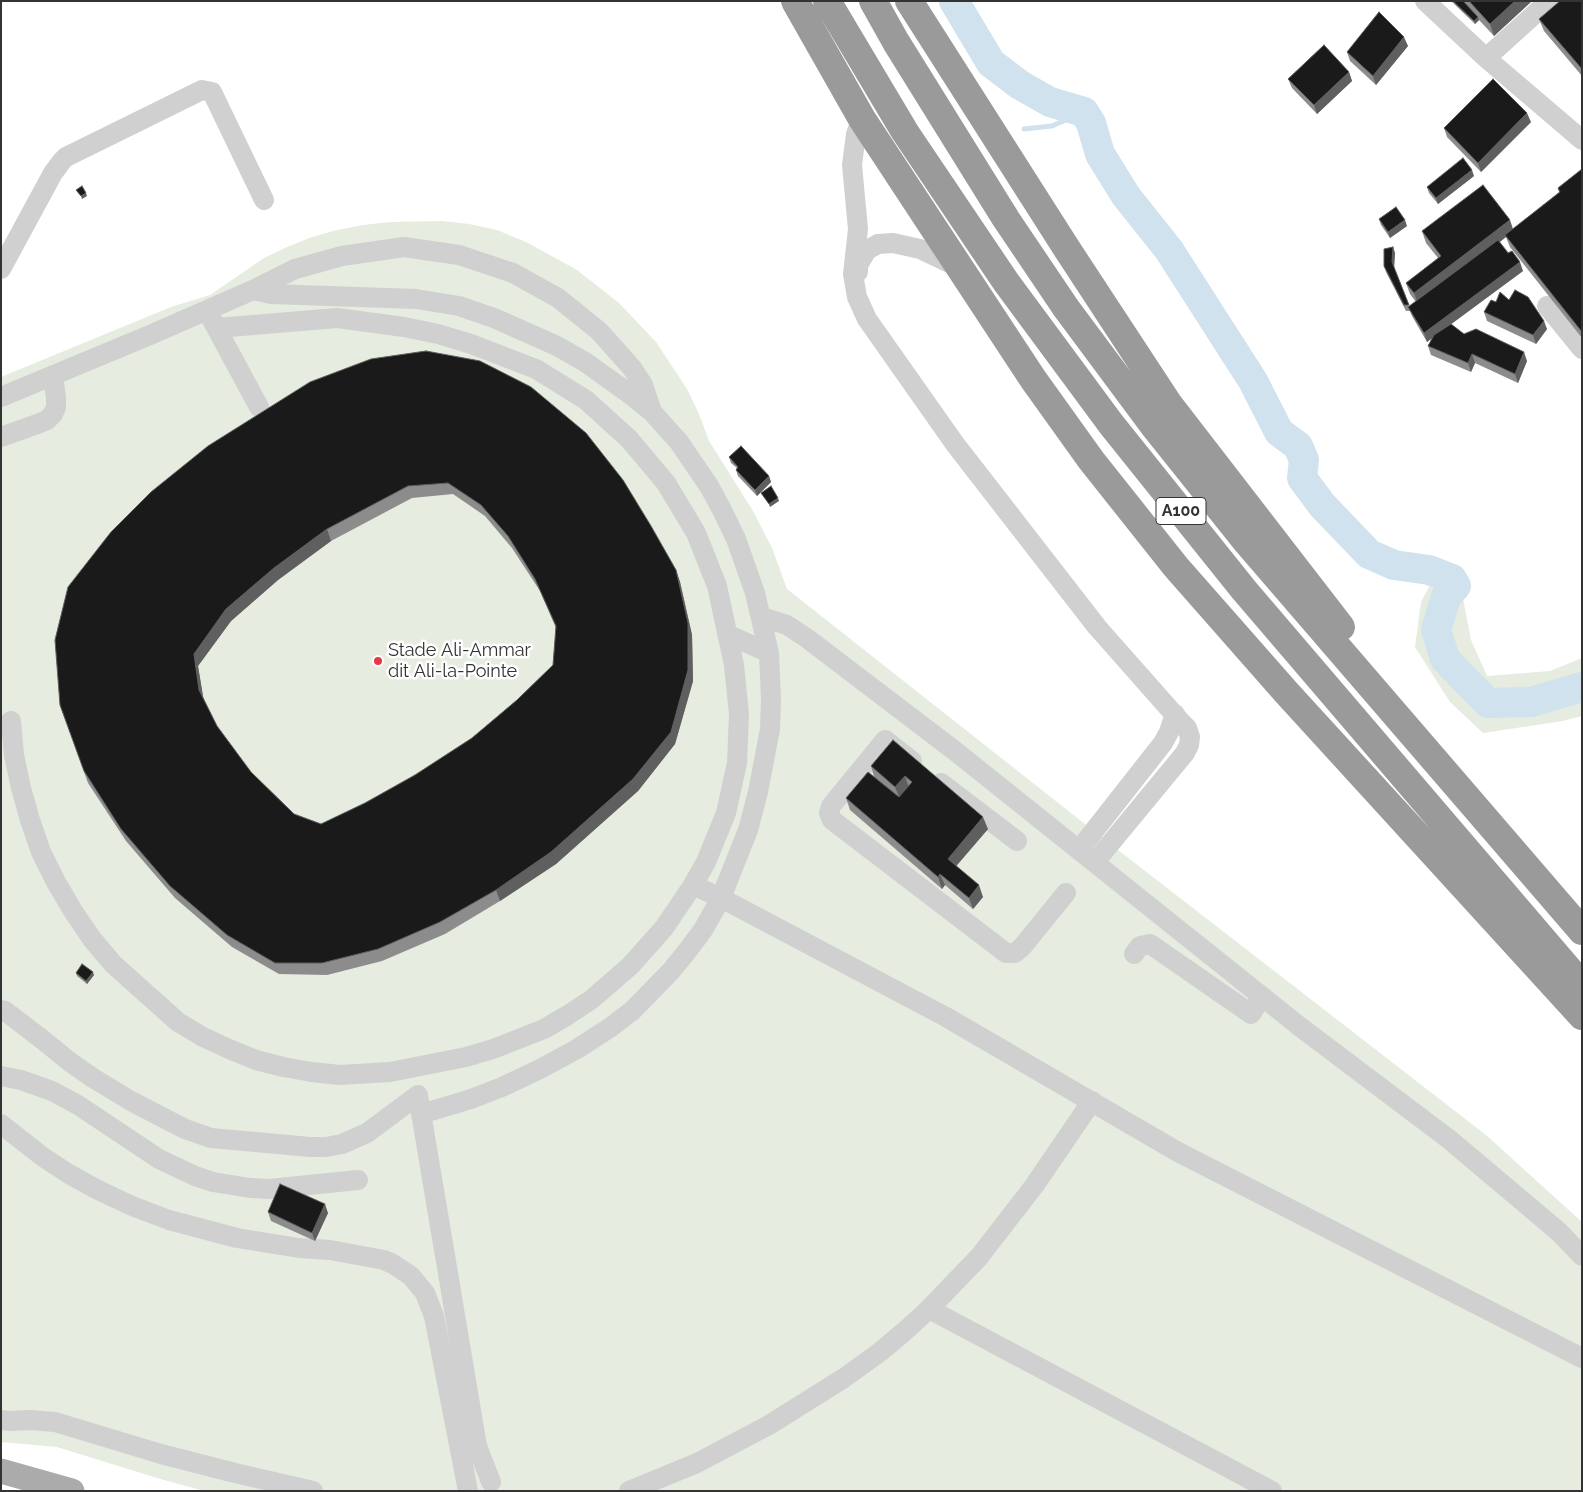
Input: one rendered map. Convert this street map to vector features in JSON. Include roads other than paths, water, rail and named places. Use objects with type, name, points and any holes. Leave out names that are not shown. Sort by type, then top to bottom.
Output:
[{"type":"highway","points":[[784,1],[841,96],[862,119]]},
{"type":"highway","points":[[794,1],[862,119],[1033,379],[1091,460],[1176,567],[1286,692],[1582,1016]]},
{"type":"highway","name":"A100","points":[[827,1],[906,132],[1006,282],[1111,424],[1244,590],[1582,985]]},
{"type":"highway","name":"A100","points":[[873,1],[896,42],[1006,218],[1066,308],[1153,425],[1245,540],[1582,931]]},
{"type":"highway","points":[[909,1],[1067,250],[1168,403],[1300,571],[1374,670],[1444,770]]},
{"type":"main road","points":[[1,1471],[72,1491]]},
{"type":"street","points":[[1424,1],[1486,58],[1582,140]]},
{"type":"street","points":[[1486,58],[1548,1]]},
{"type":"street","points":[[1,269],[53,172],[66,157],[202,90],[212,92],[264,200]]},
{"type":"street","points":[[862,119],[856,134],[852,165],[858,214],[854,274],[857,297],[867,319],[955,444],[1097,627],[1186,728],[1190,737],[1185,753],[1095,862]]},
{"type":"street","points":[[857,297],[858,265],[867,250],[878,244],[893,243],[920,249],[960,268]]},
{"type":"street","points":[[1,397],[253,290],[295,269],[342,256],[404,248],[458,255],[513,273],[558,298],[599,331],[632,368],[643,385],[652,412]]},
{"type":"street","points":[[1,1010],[28,1028],[93,1078],[131,1101],[185,1129],[211,1138],[310,1147],[342,1144],[367,1133],[420,1104],[463,1102],[502,1087],[577,1050],[612,1027],[639,1004],[671,972],[703,930],[721,898],[748,830],[764,767],[770,729],[769,653],[762,616],[736,539],[722,510],[709,486],[679,442],[652,412],[585,362],[557,346],[494,318],[459,306],[416,299],[271,294],[253,290]]},
{"type":"street","points":[[1547,306],[1582,349]]},
{"type":"street","points":[[206,310],[259,407]]},
{"type":"street","points":[[11,721],[14,755],[21,788],[41,852],[72,911],[92,938],[113,964],[178,1022],[203,1037],[229,1049],[256,1060],[283,1067],[340,1075],[414,1068],[493,1050],[527,1036],[568,1015],[612,984],[664,928],[706,862],[726,813],[736,763],[739,731],[738,698],[728,634],[717,586],[696,532],[666,483],[630,439],[593,406],[561,384],[536,370],[496,353],[446,337],[404,327],[337,318],[217,328]]},
{"type":"street","points":[[1,437],[47,420],[53,414],[56,407],[56,398],[53,375]]},
{"type":"street","points":[[762,616],[787,625],[808,639],[955,751],[1262,996],[1450,1140],[1559,1232],[1582,1256]]},
{"type":"street","points":[[728,634],[769,653]]},
{"type":"street","points":[[1079,850],[1163,743],[1169,732],[1174,714]]},
{"type":"street","points":[[1017,841],[885,740],[831,806],[829,813],[832,820],[839,826],[1006,953],[1016,953],[1022,947],[1066,893]]},
{"type":"street","points":[[693,885],[946,1017],[1178,1152],[1582,1358]]},
{"type":"street","points":[[1134,954],[1140,946],[1150,944],[1251,1014],[1262,996]]},
{"type":"street","points":[[414,1068],[477,1446],[491,1482]]},
{"type":"street","points":[[1,1076],[21,1080],[52,1091],[78,1105],[159,1159],[186,1172],[214,1182],[269,1189],[358,1180]]},
{"type":"street","points":[[629,1491],[733,1444],[808,1402],[880,1352],[929,1310],[979,1258],[1034,1186],[1092,1101]]},
{"type":"street","points":[[1,1124],[43,1157],[69,1174],[96,1189],[160,1216],[207,1231],[238,1238],[299,1248],[330,1250],[384,1260],[403,1269],[425,1293],[434,1316],[468,1491]]},
{"type":"street","points":[[929,1310],[1272,1491]]},
{"type":"street","points":[[1,1420],[10,1422],[30,1420],[55,1422],[161,1454],[313,1491]]},
{"type":"waterway","points":[[954,1],[991,63],[1020,85],[1050,102],[1084,112],[1091,123],[1100,154],[1126,196],[1169,250],[1253,381],[1279,432],[1298,446],[1304,460],[1302,478],[1322,505],[1369,554],[1394,565],[1429,570],[1452,579],[1456,586],[1446,597],[1436,629],[1445,659],[1488,703],[1531,702],[1582,687]]},
{"type":"waterway","points":[[1024,129],[1052,126],[1084,112]]},
{"type":"place","name":"Stade Ali-Ammar dit Ali-la-Pointe","points":[[378,661]]}]
